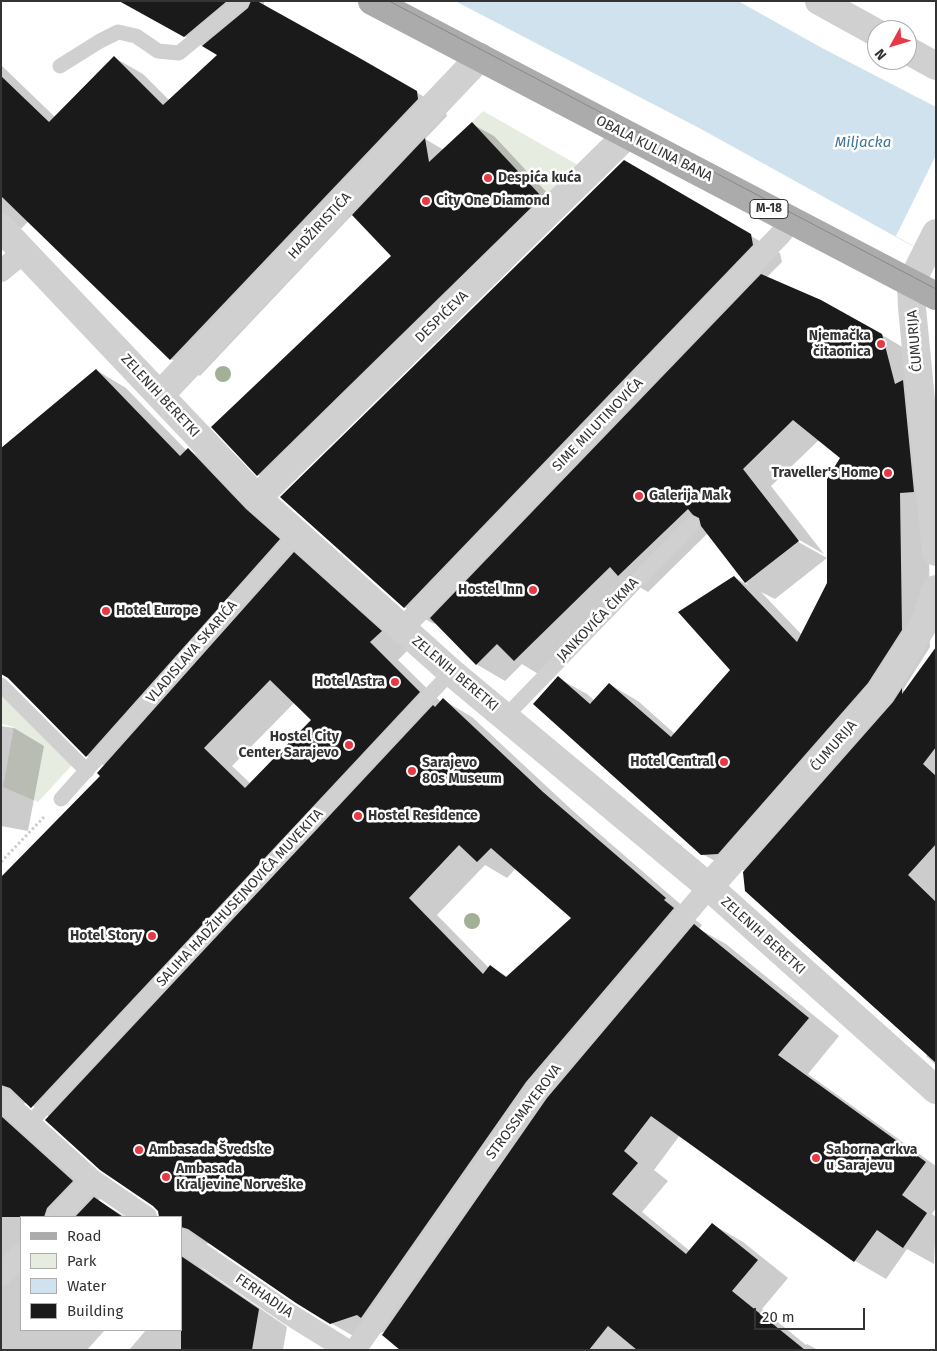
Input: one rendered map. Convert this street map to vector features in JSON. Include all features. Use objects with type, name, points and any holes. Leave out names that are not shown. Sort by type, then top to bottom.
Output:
[{"type":"main road","name":"OBALA KULINA BANA","points":[[372,1],[936,296]]},
{"type":"street","points":[[819,1],[867,28]]},
{"type":"street","points":[[917,56],[936,66]]},
{"type":"street","name":"HADŽIRISTIĆA","points":[[160,395],[480,57]]},
{"type":"street","name":"DESPIĆEVA","points":[[257,498],[627,135]]},
{"type":"street","name":"SIME MILUTINOVIĆA","points":[[402,629],[779,236],[792,220]]},
{"type":"street","name":"ZELENIH BERETKI","points":[[1,228],[257,498],[402,629],[709,887],[936,1090]]},
{"type":"street","name":"ĆUMURIJA","points":[[931,243],[911,283],[936,552]]},
{"type":"street","points":[[1,271],[24,252]]},
{"type":"street","name":"ĆUMURIJA","points":[[709,887],[881,692],[926,621],[936,589]]},
{"type":"street","name":"STROSSMAYEROVA","points":[[355,1350],[537,1090],[709,887]]},
{"type":"street","points":[[1,1098],[92,1180],[145,1216]]},
{"type":"street","points":[[58,1216],[92,1180]]},
{"type":"street","name":"FERHADIJA","points":[[182,1241],[289,1314],[347,1350]]},
{"type":"street","points":[[1,1275],[20,1255]]},
{"type":"lane","points":[[60,66],[100,40],[118,32],[136,36],[158,51],[179,53],[242,1]]},
{"type":"lane","name":"JANKOVIĆA ČIKMA","points":[[505,717],[692,524]]},
{"type":"lane","name":"VLADISLAVA SKARIĆA","points":[[61,800],[297,534]]},
{"type":"lane","name":"SALIHA HADŽIHUSEJNOVIĆA MUVEKITA","points":[[29,1124],[452,672]]},
{"type":"lane","points":[[1,685],[87,771]]},
{"type":"path","points":[[1,862],[61,800]]},
{"type":"green space","points":[[483,111],[578,165],[543,198],[472,122]]},
{"type":"green space","points":[[1,693],[73,764],[38,802],[3,787],[14,727],[1,724]]},
{"type":"water","name":"Miljacka","points":[[455,1],[738,1],[822,48],[936,107],[936,259],[701,129]]},
{"type":"pier","points":[[936,155],[936,259],[896,236]]},
{"type":"building","points":[[119,1],[227,1],[184,37]]},
{"type":"building","points":[[251,1],[257,1],[417,91],[418,99],[170,360],[1,196],[1,76],[49,122],[114,56],[163,105],[217,55],[202,46],[248,8]]},
{"type":"building","points":[[472,122],[542,197],[257,476],[211,427],[391,256],[352,215],[425,138],[429,162]]},
{"type":"building","points":[[624,160],[751,234],[753,245],[404,608],[280,497]]},
{"type":"building","points":[[761,274],[821,300],[882,334],[895,384],[903,380],[914,492],[900,493],[902,630],[868,683],[718,854],[701,855],[533,704],[558,676],[590,704],[609,683],[671,737],[730,670],[678,612],[734,576],[797,642],[827,583],[827,479],[840,458],[793,420],[743,469],[799,541],[745,583],[701,526],[699,518],[688,509],[618,576],[610,567],[514,661],[497,644],[476,665],[430,618]]},
{"type":"building","name":"Hotel Europe","points":[[96,369],[180,456],[188,448],[246,509],[280,539],[86,757],[8,678],[1,674],[1,448]]},
{"type":"building","points":[[294,552],[382,631],[370,642],[420,692],[31,1108],[10,1088],[1,1085],[1,877],[100,776],[97,773]],"holes":[[[270,680],[311,720],[245,788],[204,748]]]},
{"type":"building","points":[[936,647],[936,747],[923,764],[936,776],[936,844],[908,875],[936,902],[936,1063],[745,891],[743,872],[893,702],[902,688],[902,694]]},
{"type":"building","points":[[443,698],[543,792],[666,898],[664,900],[674,908],[526,1082],[361,1318],[357,1315],[330,1324],[188,1229],[182,1227],[182,1216],[159,1216],[158,1211],[153,1206],[100,1170],[45,1120],[433,705],[435,707]],"holes":[[[459,845],[477,862],[491,848],[571,918],[506,977],[490,965],[483,974],[409,898]]]},
{"type":"building","points":[[694,924],[809,1018],[778,1055],[926,1162],[902,1195],[927,1213],[903,1248],[877,1230],[854,1262],[651,1116],[624,1151],[638,1163],[612,1194],[686,1254],[712,1223],[758,1260],[732,1291],[805,1350],[637,1350],[608,1326],[589,1350],[400,1350],[382,1335],[547,1098]]},
{"type":"building","points":[[1,1116],[73,1181],[47,1208],[44,1216],[1,1217]]},
{"type":"building","points":[[94,1197],[122,1216],[76,1216]]},
{"type":"building","points":[[182,1257],[259,1309],[252,1350],[181,1350]]},
{"type":"tram line","points":[[389,1],[936,289]]},
{"type":"place","name":"Despića kuća","points":[[488,178]]},
{"type":"place","name":"City One Diamond","points":[[426,201]]},
{"type":"place","name":"Njemačka čitaonica","points":[[881,344]]},
{"type":"place","name":"Traveller's Home","points":[[888,473]]},
{"type":"place","name":"Galerija Mak","points":[[639,496]]},
{"type":"place","name":"Hostel Inn","points":[[533,590]]},
{"type":"place","name":"Hotel Europe","points":[[106,611]]},
{"type":"place","name":"Hotel Astra","points":[[395,682]]},
{"type":"place","name":"Hostel City Center Sarajevo","points":[[349,745]]},
{"type":"place","name":"Hotel Central","points":[[724,762]]},
{"type":"place","name":"Sarajevo 80s Museum","points":[[412,771]]},
{"type":"place","name":"Hostel Residence","points":[[358,816]]},
{"type":"place","name":"Hotel Story","points":[[152,936]]},
{"type":"place","name":"Ambasada Švedske","points":[[139,1150]]},
{"type":"place","name":"Saborna crkva u Sarajevu","points":[[816,1158]]},
{"type":"place","name":"Ambasada Kraljevine Norveške","points":[[166,1177]]}]
